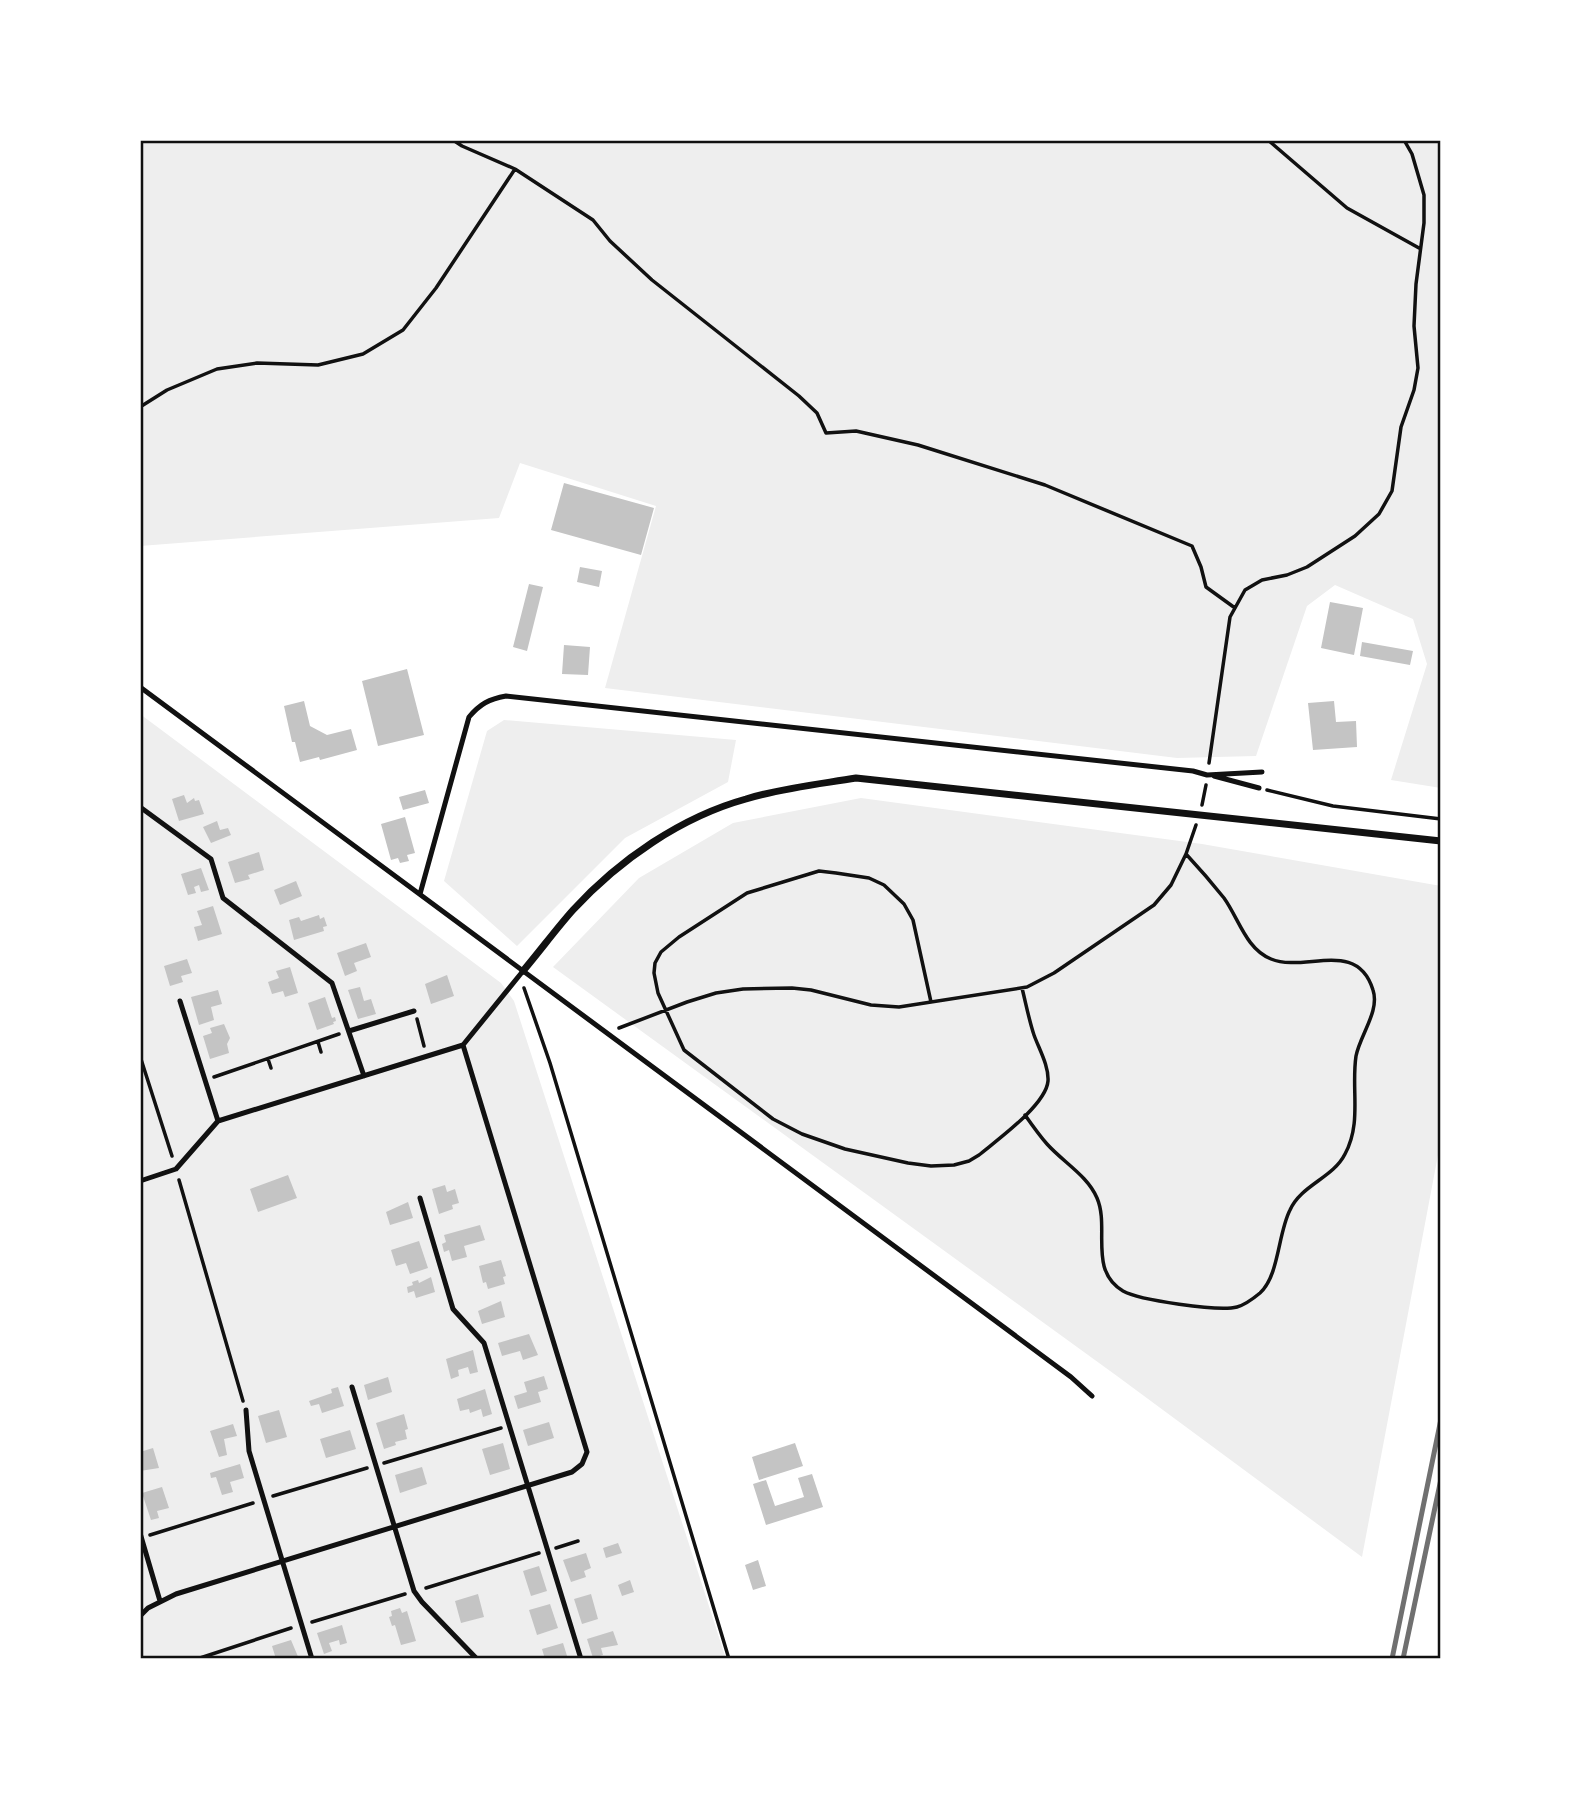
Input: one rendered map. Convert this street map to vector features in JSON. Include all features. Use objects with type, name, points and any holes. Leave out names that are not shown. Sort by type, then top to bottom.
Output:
[{"type":"street","points":[[523,971],[574,909],[617,868],[658,839],[698,818],[745,799],[802,786],[856,778],[1441,841]]},
{"type":"lane","points":[[140,687],[1071,1377],[1092,1396]]},
{"type":"lane","points":[[421,894],[469,718],[479,706],[490,699],[506,696],[1165,768],[1208,775],[1259,788]]},
{"type":"lane","points":[[1208,775],[1262,772]]},
{"type":"lane","points":[[140,807],[211,859],[223,898],[332,983],[364,1076]]},
{"type":"lane","points":[[140,1181],[176,1169],[218,1121],[463,1045],[523,971]]},
{"type":"lane","points":[[180,1001],[218,1121]]},
{"type":"lane","points":[[349,1031],[414,1011]]},
{"type":"lane","points":[[140,1616],[148,1608],[176,1594],[527,1487],[572,1472],[582,1464],[586,1452],[463,1045]]},
{"type":"lane","points":[[420,1198],[453,1309],[484,1343],[581,1659]]},
{"type":"lane","points":[[352,1387],[414,1591],[477,1659]]},
{"type":"lane","points":[[246,1410],[249,1451],[312,1659]]},
{"type":"lane","points":[[141,1535],[160,1601]]},
{"type":"path","points":[[453,140],[515,169],[593,220],[610,242],[652,280],[799,396],[817,413],[826,433],[856,431],[918,445],[1045,485],[1192,546],[1206,587],[1235,608]]},
{"type":"path","points":[[1268,140],[1347,208],[1419,248]]},
{"type":"path","points":[[608,1035],[626,1024],[716,993],[772,987],[811,990],[870,1005],[899,1007],[1022,988],[1054,973],[1154,905],[1171,885],[1186,854],[1200,814],[1230,617],[1245,590],[1262,580],[1287,575],[1307,567],[1355,536],[1379,514],[1392,491],[1401,426],[1414,390],[1418,368],[1414,326],[1419,248],[1424,223],[1424,195],[1405,140]]},
{"type":"path","points":[[140,407],[167,390],[217,369],[257,363],[318,365],[363,354],[403,330],[436,288],[515,169]]},
{"type":"path","points":[[1259,788],[1333,806],[1441,819]]},
{"type":"path","points":[[1025,1115],[1047,1144],[1086,1181],[1097,1198],[1102,1219],[1102,1262],[1121,1290],[1137,1297],[1222,1308],[1236,1307],[1248,1301],[1260,1293],[1269,1281],[1290,1209],[1298,1197],[1345,1156],[1354,1132],[1356,1055],[1373,1009],[1374,992],[1367,976],[1355,965],[1337,959],[1291,963],[1273,960],[1256,951],[1226,901],[1186,854]]},
{"type":"path","points":[[931,1002],[913,920],[904,904],[884,885],[869,878],[819,871],[747,893],[689,930],[662,952],[655,963],[654,973],[664,1010],[684,1050],[773,1119],[802,1134],[845,1149],[931,1166],[954,1165],[979,1155],[1025,1115],[1046,1090],[1048,1079],[1022,988]]},
{"type":"path","points":[[523,971],[528,1002],[562,1103],[729,1659]]},
{"type":"path","points":[[414,1011],[427,1056]]},
{"type":"path","points":[[205,1080],[349,1031]]},
{"type":"path","points":[[318,1042],[321,1052]]},
{"type":"path","points":[[140,1056],[246,1410]]},
{"type":"path","points":[[268,1059],[271,1068]]},
{"type":"path","points":[[141,1535],[509,1425]]},
{"type":"path","points":[[197,1659],[578,1541]]},
{"type":"shaded area","points":[[140,140],[1441,140],[1441,788],[1391,780],[1427,664],[1413,619],[1335,585],[1307,606],[1256,756],[1177,758],[605,688],[656,506],[520,463],[499,518],[140,546]]},
{"type":"shaded area","points":[[140,714],[501,983],[514,1001],[726,1659],[140,1659]]},
{"type":"shaded area","points":[[504,720],[736,740],[728,782],[625,838],[517,946],[444,881],[487,731]]},
{"type":"shaded area","points":[[861,798],[1202,844],[1441,886],[1441,1139],[1362,1557],[553,967],[639,878],[733,823]]},
{"type":"building","points":[[564,483],[654,508],[641,555],[551,530]]},
{"type":"building","points":[[580,567],[602,571],[599,587],[577,582]]},
{"type":"building","points":[[529,584],[543,587],[527,651],[513,647]]},
{"type":"building","points":[[1330,602],[1363,608],[1354,655],[1321,648]]},
{"type":"building","points":[[1362,642],[1413,651],[1410,665],[1360,656]]},
{"type":"building","points":[[564,645],[590,647],[588,675],[562,674]]},
{"type":"building","points":[[407,669],[424,735],[378,746],[362,681]]},
{"type":"building","points":[[304,701],[310,726],[327,735],[351,729],[357,750],[320,760],[319,757],[300,762],[295,742],[292,742],[284,706]]},
{"type":"building","points":[[1334,701],[1336,722],[1356,721],[1357,747],[1313,750],[1308,703]]},
{"type":"building","points":[[425,790],[429,803],[403,810],[399,797]]},
{"type":"building","points":[[184,795],[187,803],[194,798],[195,801],[199,800],[204,814],[179,821],[172,799]]},
{"type":"building","points":[[405,817],[415,853],[407,855],[409,861],[400,863],[398,858],[391,860],[381,824]]},
{"type":"building","points":[[217,821],[220,830],[228,828],[231,835],[211,843],[203,827]]},
{"type":"building","points":[[259,852],[264,870],[248,875],[250,879],[235,883],[228,862]]},
{"type":"building","points":[[201,868],[209,890],[201,892],[199,885],[194,887],[196,893],[188,895],[181,874]]},
{"type":"building","points":[[296,881],[302,896],[280,905],[274,890]]},
{"type":"building","points":[[213,906],[222,934],[198,941],[194,927],[202,925],[197,911]]},
{"type":"building","points":[[319,915],[320,919],[324,917],[327,926],[323,927],[324,931],[294,940],[289,920],[299,917],[301,921]]},
{"type":"building","points":[[366,943],[371,957],[354,963],[357,971],[345,976],[337,953]]},
{"type":"building","points":[[187,959],[192,973],[181,976],[183,982],[170,986],[164,966]]},
{"type":"building","points":[[290,967],[298,993],[285,997],[283,991],[272,994],[268,982],[279,978],[276,971]]},
{"type":"building","points":[[447,975],[454,996],[431,1004],[425,984]]},
{"type":"building","points":[[360,987],[364,1001],[371,999],[376,1014],[358,1019],[348,990]]},
{"type":"building","points":[[218,990],[222,1004],[211,1007],[214,1020],[199,1025],[191,997]]},
{"type":"building","points":[[325,997],[332,1018],[335,1017],[336,1021],[317,1030],[308,1003]]},
{"type":"building","points":[[224,1024],[230,1038],[227,1044],[229,1053],[210,1059],[203,1036],[212,1033],[210,1028]]},
{"type":"building","points":[[288,1175],[297,1198],[258,1212],[250,1189]]},
{"type":"building","points":[[445,1185],[447,1192],[455,1189],[459,1203],[452,1205],[453,1209],[439,1214],[432,1189]]},
{"type":"building","points":[[408,1202],[413,1218],[390,1225],[386,1212]]},
{"type":"building","points":[[480,1225],[485,1240],[464,1246],[467,1257],[452,1261],[449,1250],[444,1252],[444,1235]]},
{"type":"building","points":[[419,1241],[428,1268],[410,1274],[406,1263],[396,1266],[391,1250]]},
{"type":"building","points":[[501,1260],[506,1276],[503,1277],[505,1284],[488,1289],[486,1282],[483,1283],[479,1266]]},
{"type":"building","points":[[431,1277],[435,1292],[416,1298],[414,1291],[408,1293],[407,1287],[413,1285],[412,1282],[418,1280],[419,1283]]},
{"type":"building","points":[[501,1301],[505,1317],[482,1324],[478,1311]]},
{"type":"building","points":[[529,1334],[538,1355],[523,1360],[520,1351],[502,1356],[498,1343]]},
{"type":"building","points":[[473,1350],[478,1372],[470,1374],[468,1367],[458,1370],[459,1376],[451,1379],[446,1359]]},
{"type":"building","points":[[544,1376],[548,1389],[538,1392],[541,1402],[518,1409],[514,1396],[527,1392],[524,1382]]},
{"type":"building","points":[[388,1377],[392,1392],[368,1400],[364,1385]]},
{"type":"building","points":[[338,1387],[344,1406],[322,1413],[319,1404],[311,1406],[309,1401],[332,1393],[331,1389]]},
{"type":"building","points":[[485,1389],[492,1414],[483,1417],[481,1409],[470,1413],[469,1409],[460,1411],[457,1399]]},
{"type":"building","points":[[279,1410],[287,1437],[266,1443],[258,1416]]},
{"type":"building","points":[[404,1414],[408,1429],[405,1430],[407,1439],[384,1449],[376,1423]]},
{"type":"building","points":[[549,1422],[554,1438],[528,1446],[523,1430]]},
{"type":"building","points":[[233,1424],[237,1436],[224,1439],[227,1455],[219,1457],[210,1431]]},
{"type":"building","points":[[350,1430],[356,1449],[326,1458],[320,1439]]},
{"type":"building","points":[[503,1443],[510,1469],[490,1475],[482,1449]]},
{"type":"building","points":[[795,1443],[803,1466],[759,1480],[752,1457]]},
{"type":"building","points":[[153,1448],[159,1468],[140,1471],[140,1452]]},
{"type":"building","points":[[240,1464],[244,1478],[230,1482],[233,1492],[222,1495],[216,1477],[211,1478],[210,1473]]},
{"type":"building","points":[[422,1467],[427,1484],[400,1493],[395,1475]]},
{"type":"building","points":[[812,1474],[823,1507],[766,1525],[753,1484],[766,1480],[775,1506],[804,1497],[798,1478]]},
{"type":"building","points":[[162,1487],[169,1508],[157,1511],[159,1518],[151,1520],[142,1493]]},
{"type":"building","points":[[618,1543],[622,1553],[606,1558],[603,1548]]},
{"type":"building","points":[[586,1553],[591,1568],[584,1571],[586,1577],[571,1582],[563,1560]]},
{"type":"building","points":[[758,1560],[766,1586],[753,1590],[745,1565]]},
{"type":"building","points":[[539,1566],[547,1591],[531,1596],[523,1571]]},
{"type":"building","points":[[630,1580],[634,1592],[622,1596],[618,1585]]},
{"type":"building","points":[[478,1594],[484,1617],[461,1623],[455,1601]]},
{"type":"building","points":[[591,1594],[598,1619],[582,1624],[574,1599]]},
{"type":"building","points":[[550,1604],[558,1628],[537,1635],[529,1610]]},
{"type":"building","points":[[400,1608],[402,1613],[407,1611],[416,1641],[401,1645],[395,1625],[392,1626],[389,1617],[392,1616],[391,1611]]},
{"type":"building","points":[[342,1625],[347,1643],[340,1645],[339,1640],[329,1643],[332,1651],[324,1654],[317,1633]]},
{"type":"building","points":[[613,1631],[618,1645],[601,1648],[603,1655],[593,1658],[587,1639]]},
{"type":"building","points":[[291,1640],[299,1659],[276,1659],[272,1646]]},
{"type":"building","points":[[563,1643],[568,1659],[545,1659],[542,1649]]},
{"type":"railway","points":[[1392,1659],[1441,1419]]},
{"type":"railway","points":[[1403,1659],[1441,1479]]}]
